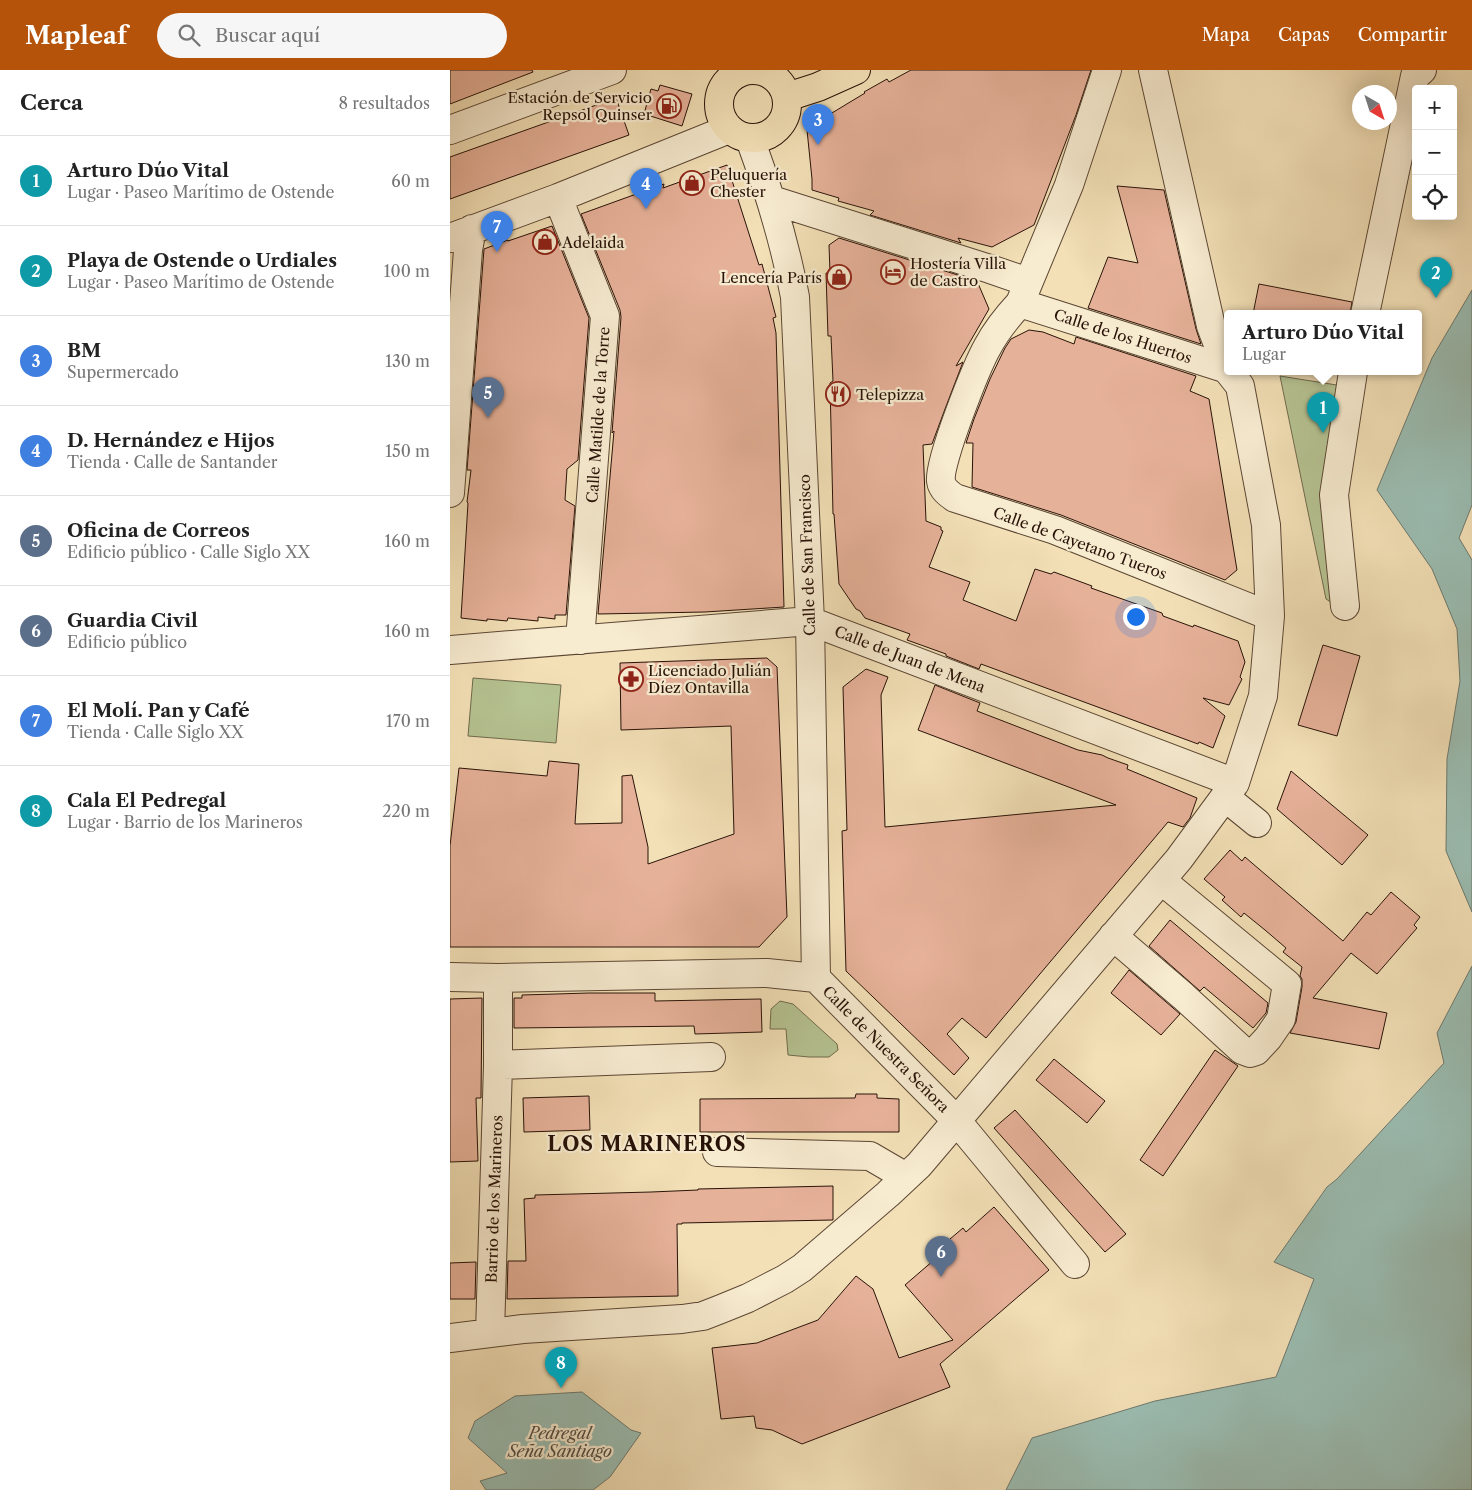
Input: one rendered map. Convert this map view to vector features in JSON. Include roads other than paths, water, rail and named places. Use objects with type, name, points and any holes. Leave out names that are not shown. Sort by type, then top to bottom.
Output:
[{"type":"highway","points":[[750,70],[760,71],[773,77],[783,88],[787,97],[785,118],[779,128],[760,138],[739,134],[721,117],[719,102],[720,77],[732,77],[750,70]]},
{"type":"highway","points":[[787,97],[818,87],[856,70]]},
{"type":"street","points":[[450,130],[612,70]]},
{"type":"street","name":"Calle de Cayetano Tueros","points":[[1107,70],[1069,185],[1024,293],[988,346],[963,404],[942,466],[941,483],[947,492],[955,498],[1055,530],[1270,616]]},
{"type":"street","points":[[1153,70],[1211,326],[1224,360]]},
{"type":"street","points":[[1366,310],[1415,76],[1422,70]]},
{"type":"street","points":[[450,493],[468,250],[461,233],[739,134]]},
{"type":"street","name":"Calle de San Francisco","points":[[739,134],[772,200],[795,297],[810,622],[816,978]]},
{"type":"street","name":"Calle Matilde de la Torre","points":[[558,198],[605,316],[580,640]]},
{"type":"street","name":"Calle de los Huertos","points":[[772,200],[990,269],[1024,293],[1224,369]]},
{"type":"street","points":[[450,1338],[523,1329],[703,1316],[769,1288],[802,1268],[919,1165],[1179,859],[1230,790],[1263,696],[1270,616],[1266,525],[1240,386],[1231,375]]},
{"type":"street","points":[[1345,606],[1334,495],[1353,375]]},
{"type":"street","name":"Calle de Juan de Mena","points":[[450,650],[810,622],[1230,790],[1256,823]]},
{"type":"street","points":[[1113,936],[1184,996],[1242,1050],[1250,1053],[1256,1051],[1268,1038],[1281,1019],[1287,984],[1161,880]]},
{"type":"street","name":"Calle de Nuestra Señora","points":[[450,977],[498,978],[767,973],[816,978],[956,1120],[1075,1264]]},
{"type":"street","name":"Barrio de los Marineros","points":[[490,1333],[498,1065],[498,978]]},
{"type":"street","points":[[498,1065],[711,1057]]},
{"type":"street","points":[[716,1152],[870,1156],[906,1177]]},
{"type":"water","points":[[1472,290],[1472,505],[1459,538],[1472,560],[1472,912],[1446,851],[1447,759],[1460,681],[1457,629],[1432,569],[1377,490],[1432,358]]},
{"type":"water","points":[[1472,966],[1472,1490],[1006,1490],[1032,1438],[1155,1401],[1276,1377],[1314,1279],[1274,1262],[1327,1187],[1337,1179],[1444,1063],[1437,1033]]},
{"type":"water","name":"Pedregal Seña Santiago","points":[[582,1392],[631,1430],[641,1433],[610,1477],[593,1490],[486,1490],[480,1481],[507,1473],[468,1438],[475,1421],[515,1396]]},
{"type":"place","name":"Estación de Servicio Repsol Quinser","points":[[669,106]]},
{"type":"place","name":"BM","points":[[818,145]]},
{"type":"place","name":"Peluquería Chester","points":[[692,183]]},
{"type":"place","name":"D. Hernández e Hijos","points":[[646,209]]},
{"type":"place","name":"Adelaida","points":[[545,242]]},
{"type":"place","name":"El Molí. Pan y Café","points":[[497,252]]},
{"type":"place","name":"Hostería Villa de Castro","points":[[893,272]]},
{"type":"place","name":"Lencería París","points":[[839,277]]},
{"type":"place","name":"Playa de Ostende o Urdiales","points":[[1436,298]]},
{"type":"place","name":"Telepizza","points":[[838,394]]},
{"type":"place","name":"Oficina de Correos","points":[[488,418]]},
{"type":"place","name":"Arturo Dúo Vital","points":[[1323,433]]},
{"type":"place","name":"Licenciado Julián Díez Ontavilla","points":[[631,679]]},
{"type":"place","name":"Guardia Civil","points":[[941,1277]]},
{"type":"place","name":"Cala El Pedregal","points":[[561,1388]]},
{"type":"district","name":"LOS MARINEROS","points":[[647,1144]]}]
